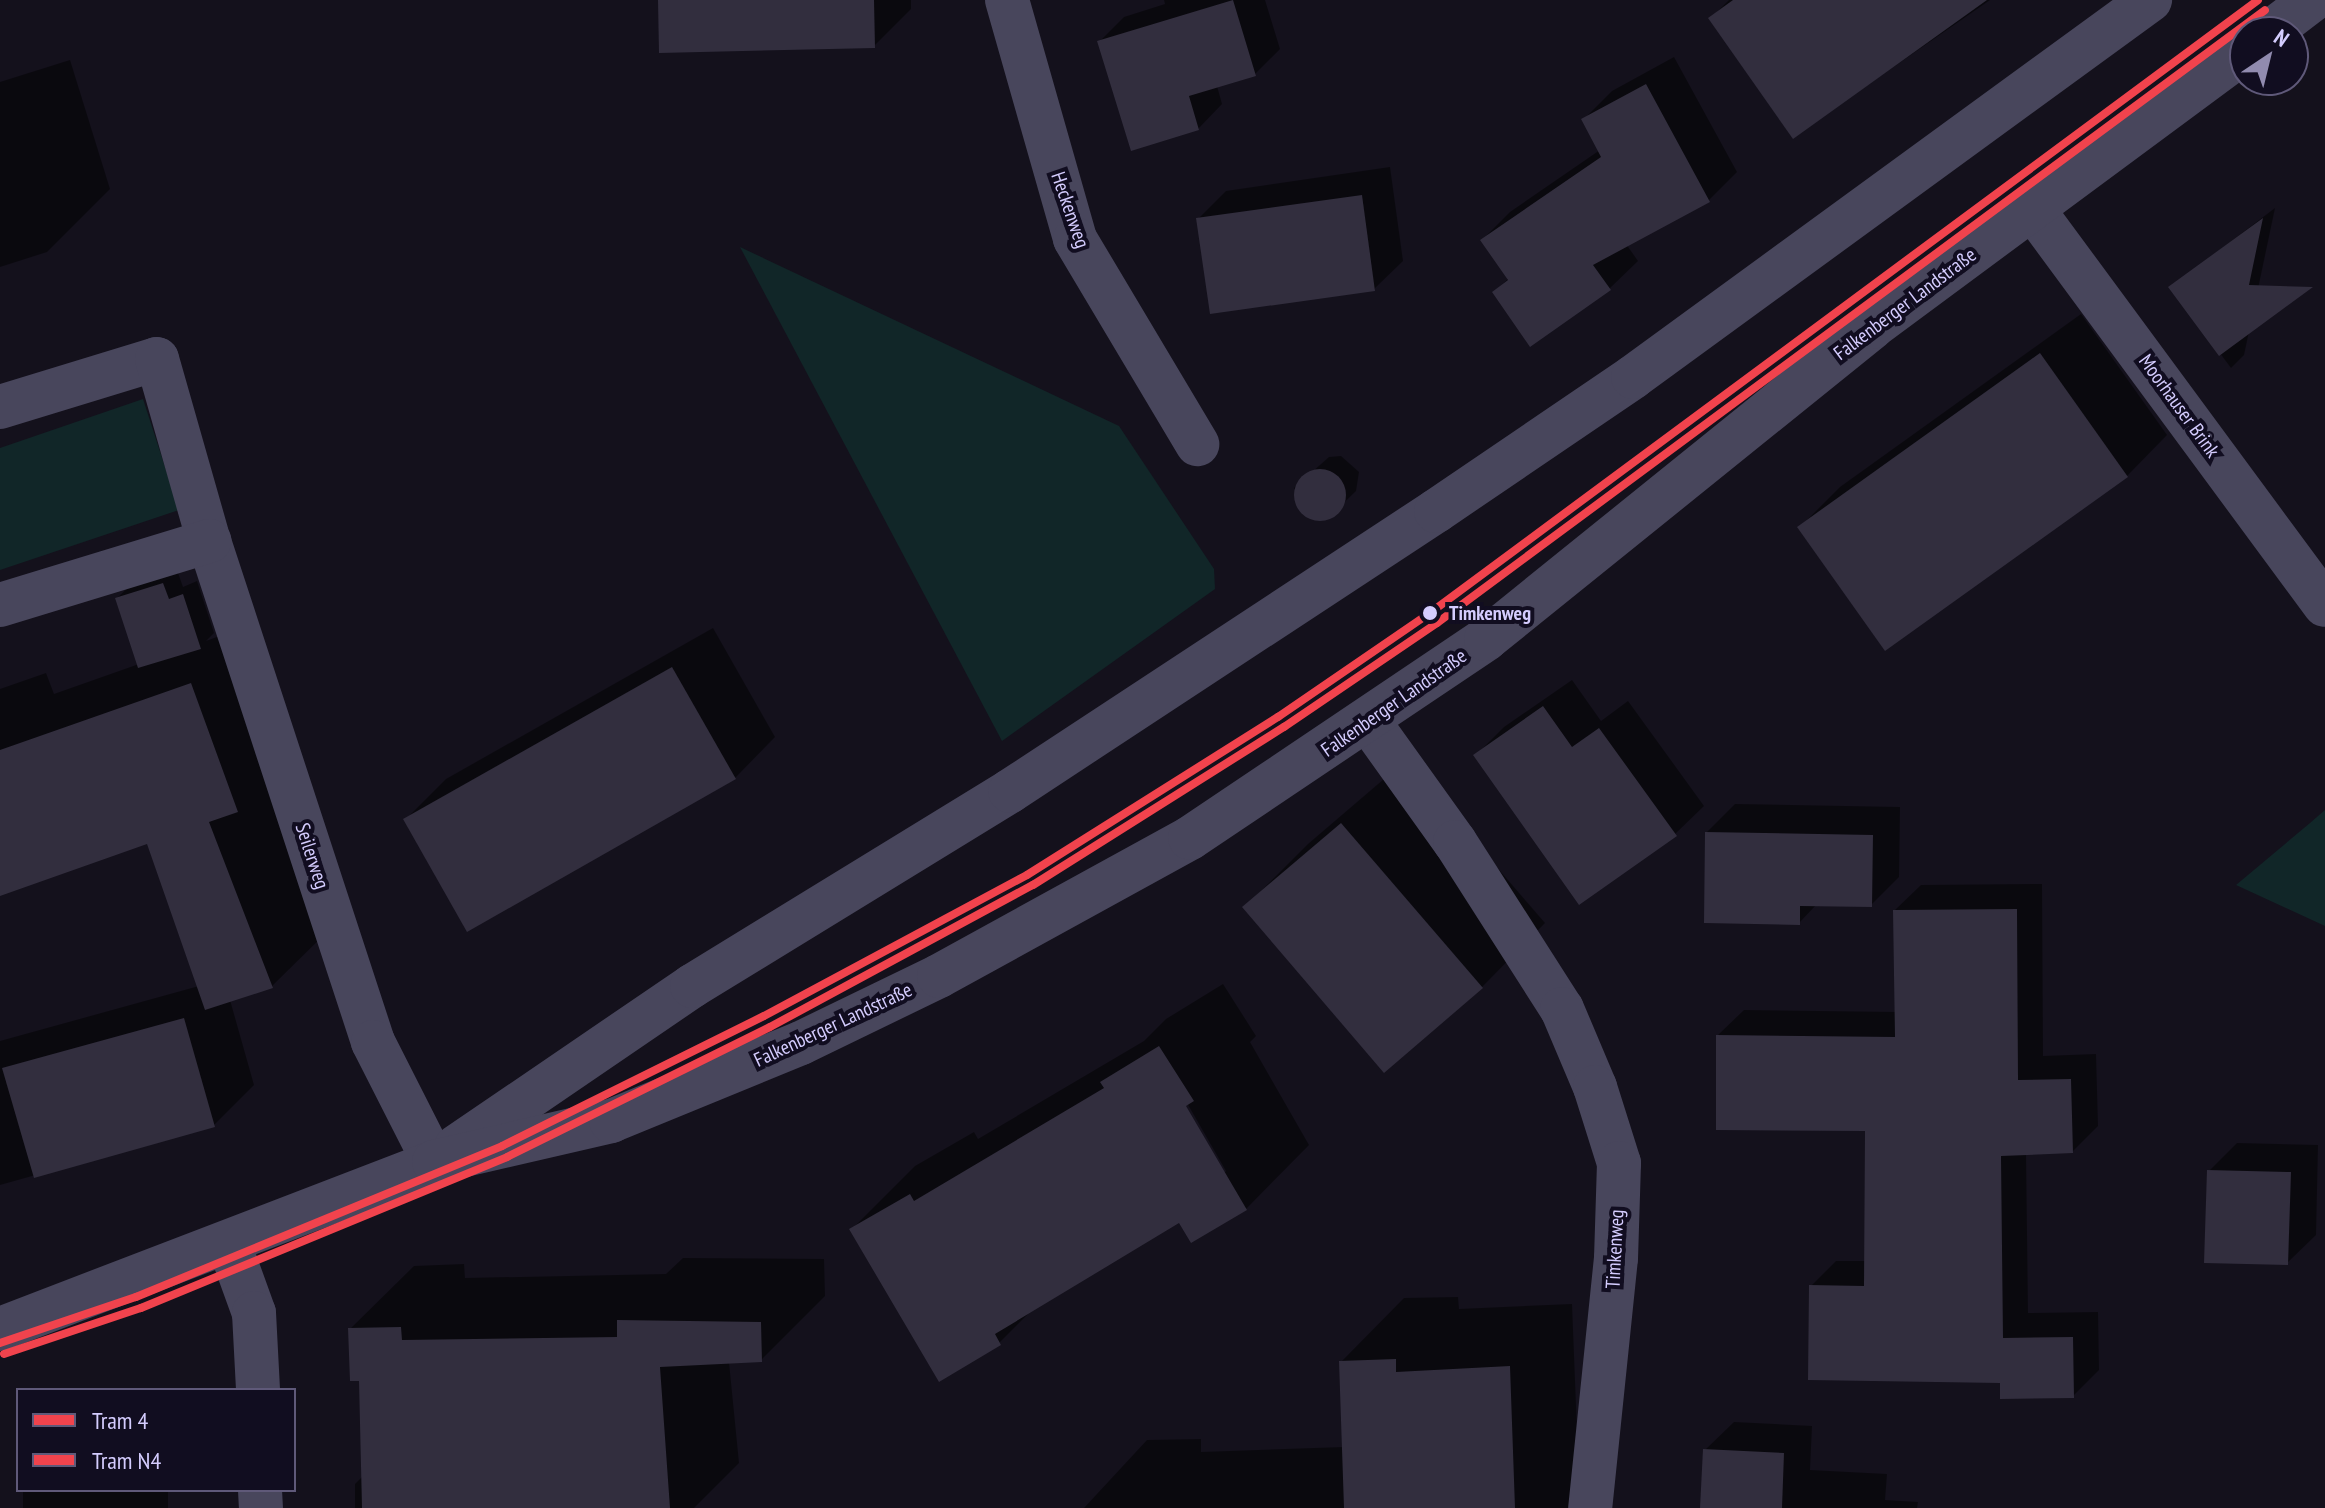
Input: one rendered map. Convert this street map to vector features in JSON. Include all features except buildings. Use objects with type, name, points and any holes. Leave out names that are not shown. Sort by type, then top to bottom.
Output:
[{"type":"street","name":"Heckenweg","points":[[1007,0],[1075,239],[1197,444]]},
{"type":"street","name":"Falkenberger Landstraße","points":[[434,1162],[692,986],[1010,791],[1424,519],[1645,369],[2150,0]]},
{"type":"street","points":[[2291,16],[2312,0]]},
{"type":"street","name":"Falkenberger Landstraße","points":[[0,1329],[229,1244],[434,1162],[611,1121],[801,1043],[1039,923],[1190,838],[1369,722],[1486,639],[1872,327],[2229,63]]},
{"type":"street","name":"Moorhauser Brink","points":[[2032,208],[2325,605]]},
{"type":"street","name":"Seilerweg","points":[[0,407],[157,359],[209,541],[373,1042],[434,1162]]},
{"type":"street","points":[[0,605],[209,541]]},
{"type":"street","name":"Timkenweg","points":[[1369,722],[1455,842],[1562,1009],[1595,1087],[1619,1163],[1616,1258],[1590,1508]]},
{"type":"street","points":[[229,1244],[254,1313],[258,1388]]},
{"type":"green space","points":[[740,247],[1119,426],[1214,569],[1215,589],[1002,741]]},
{"type":"green space","points":[[143,399],[179,510],[0,570],[0,448]]},
{"type":"green space","points":[[2325,810],[2325,926],[2236,885],[2310,823]]},
{"type":"tram line","name":"4","points":[[0,1343],[136,1297],[502,1146],[764,1016],[1027,875],[1278,717],[1430,613],[2258,0]]},
{"type":"tram line","name":"N4","points":[[4,1354],[141,1308],[507,1157],[770,1027],[1033,885],[1284,727],[1437,623],[2265,10]]},
{"type":"place","name":"Timkenweg","points":[[1430,613]]}]
